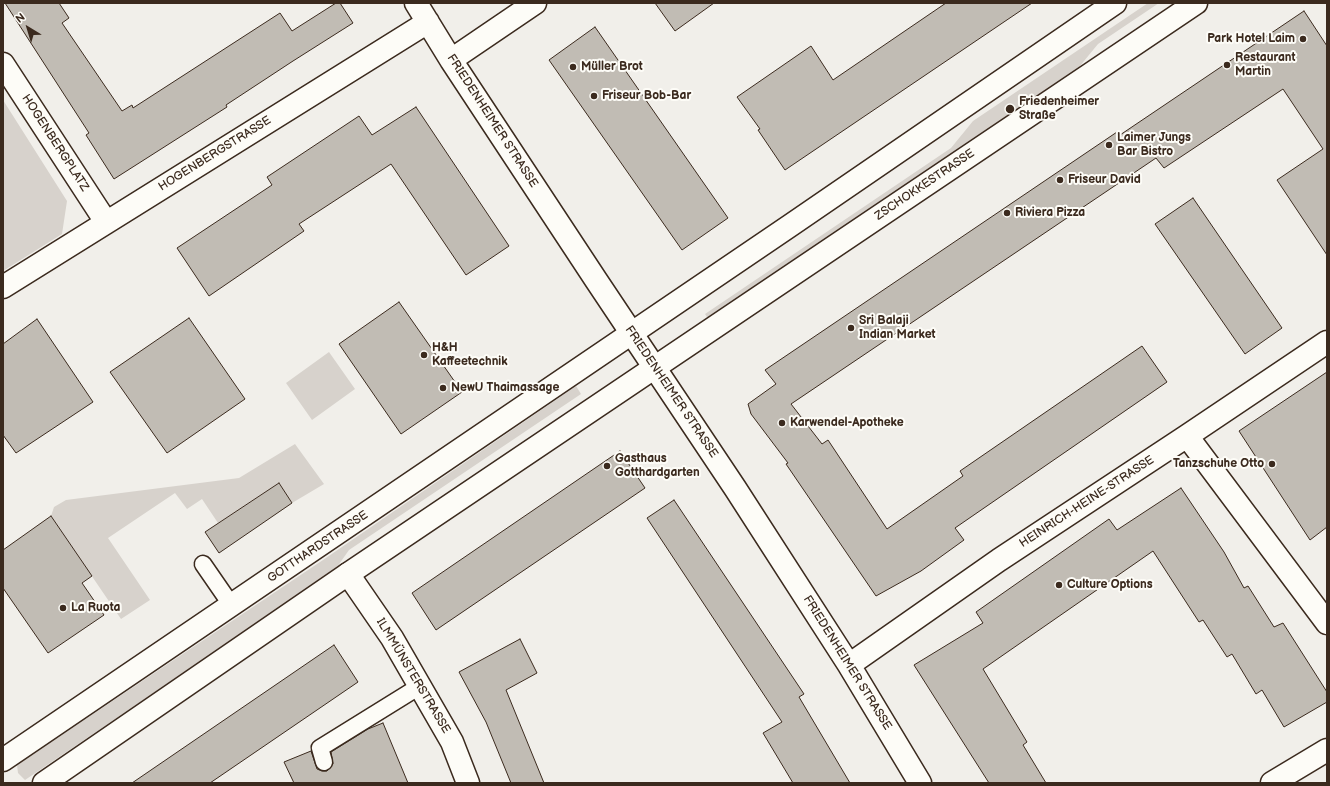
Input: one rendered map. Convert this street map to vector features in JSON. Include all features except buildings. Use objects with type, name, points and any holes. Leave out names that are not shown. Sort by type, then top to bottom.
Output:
[{"type":"street","name":"FRIEDENHEIMER STRASSE","points":[[416,3],[451,60],[735,488],[849,665],[920,783]]},
{"type":"street","points":[[451,60],[535,3]]},
{"type":"street","points":[[632,333],[1115,3]]},
{"type":"street","name":"ZSCHOKKESTRASSE","points":[[655,367],[1196,3]]},
{"type":"street","name":"HOGENBERGSTRASSE","points":[[3,287],[428,22]]},
{"type":"street","name":"HOGENBERGPLATZ","points":[[3,64],[106,222]]},
{"type":"street","name":"GOTTHARDSTRASSE","points":[[3,760],[232,606],[632,333]]},
{"type":"street","name":"HEINRICH-HEINE-STRASSE","points":[[849,665],[999,560],[1188,436],[1327,342]]},
{"type":"street","points":[[44,783],[348,574],[655,367]]},
{"type":"street","points":[[1188,436],[1327,623]]},
{"type":"street","name":"ILMMÜNSTERSTRASSE","points":[[348,574],[392,638],[420,686],[452,742],[468,783]]},
{"type":"street","points":[[1272,783],[1327,750]]},
{"type":"lane","points":[[203,564],[232,606]]},
{"type":"lane","points":[[324,762],[320,748],[420,686]]},
{"type":"shaded area","points":[[1148,3],[1159,3],[1098,44],[1075,72],[709,320],[705,314],[951,148],[973,121]]},
{"type":"shaded area","points":[[3,100],[67,201],[62,234],[3,271]]},
{"type":"shaded area","points":[[329,352],[355,389],[312,420],[286,383]]},
{"type":"shaded area","points":[[576,386],[581,394],[349,550],[335,570],[25,780],[18,773],[17,765],[323,560]]},
{"type":"shaded area","points":[[295,444],[324,484],[292,503],[279,483],[218,523],[202,499],[187,509],[175,493],[108,538],[150,600],[121,619],[51,516],[54,507],[66,500],[239,478]]},
{"type":"place","name":"Park Hotel Laim","points":[[1303,39]]},
{"type":"place","name":"Restaurant Martin","points":[[1227,65]]},
{"type":"place","name":"Müller Brot","points":[[573,67]]},
{"type":"place","name":"Friseur Bob-Bar","points":[[594,96]]},
{"type":"place","name":"Friedenheimer Straße","points":[[1010,109]]},
{"type":"place","name":"Laimer Jungs Bar Bistro","points":[[1109,145]]},
{"type":"place","name":"Friseur David","points":[[1060,180]]},
{"type":"place","name":"Riviera Pizza","points":[[1007,213]]},
{"type":"place","name":"Sri Balaji Indian Market","points":[[851,328]]},
{"type":"place","name":"H&H Kaffeetechnik","points":[[424,355]]},
{"type":"place","name":"NewU Thaimassage","points":[[443,388]]},
{"type":"place","name":"Karwendel-Apotheke","points":[[782,423]]},
{"type":"place","name":"Tanzschuhe Otto","points":[[1272,464]]},
{"type":"place","name":"Gasthaus Gotthardgarten","points":[[607,466]]},
{"type":"place","name":"Culture Options","points":[[1059,585]]},
{"type":"place","name":"La Ruota","points":[[63,608]]}]
